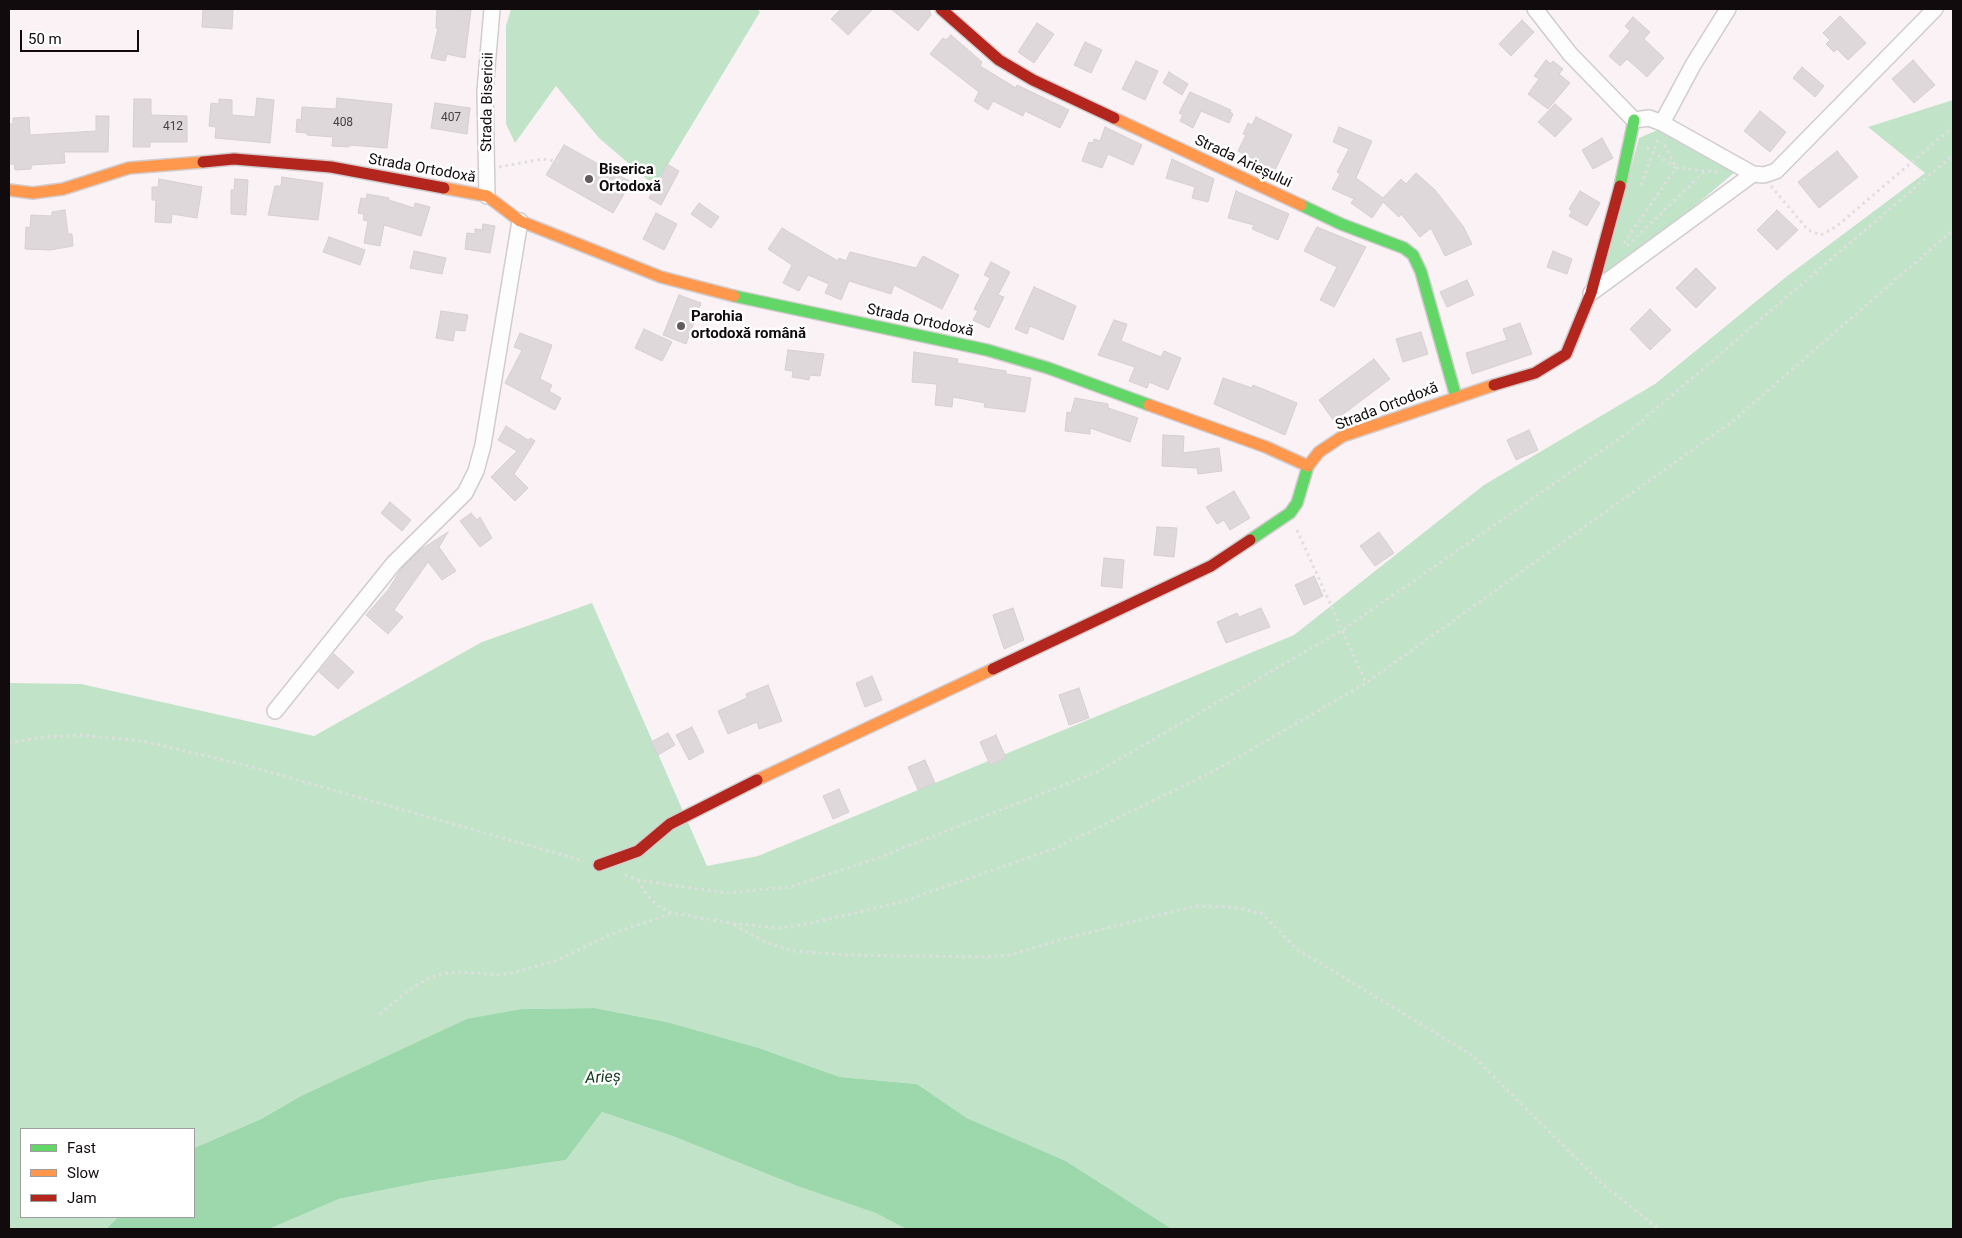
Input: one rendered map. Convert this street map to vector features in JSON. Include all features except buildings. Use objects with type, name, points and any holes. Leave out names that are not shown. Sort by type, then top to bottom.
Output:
[{"type":"street","name":"Strada Bisericii","points":[[487,196],[485,91],[492,9]]},
{"type":"street","name":"Strada Arieșului","points":[[941,9],[999,60],[1033,80],[1341,224],[1404,248],[1413,255],[1422,272],[1456,397]]},
{"type":"street","points":[[1535,9],[1570,54],[1634,120],[1649,118],[1661,128],[1759,175]]},
{"type":"street","points":[[1661,128],[1693,65],[1728,9]]},
{"type":"street","points":[[1591,293],[1759,175],[1776,171],[1935,9]]},
{"type":"street","name":"Strada Ortodoxă","points":[[9,190],[33,193],[56,190],[129,168],[234,159],[331,167],[487,196],[520,221],[661,277],[763,304],[986,350],[1048,368],[1266,447],[1308,466],[1319,452],[1343,436],[1456,397],[1535,373],[1566,354],[1591,293],[1623,174],[1634,120]]},
{"type":"street","points":[[275,711],[394,563],[465,493],[476,471],[483,445],[520,221]]},
{"type":"street","points":[[599,865],[638,851],[670,824],[728,794],[1211,566],[1290,513],[1297,503],[1308,466]]},
{"type":"path","points":[[1759,175],[1808,230],[1821,235],[1836,226],[1953,127]]},
{"type":"path","points":[[1652,137],[1661,128]]},
{"type":"path","points":[[1639,188],[1661,128]]},
{"type":"path","points":[[1661,128],[1676,168]]},
{"type":"path","points":[[1645,147],[1676,168],[1721,172]]},
{"type":"path","points":[[486,170],[542,159],[562,162]]},
{"type":"path","points":[[1625,247],[1676,168]]},
{"type":"path","points":[[1625,247],[1705,171]]},
{"type":"path","points":[[638,880],[646,894],[658,906],[672,913],[731,923],[779,928],[802,925],[898,904],[1056,848],[1214,771],[1366,683],[1734,420],[1953,230]]},
{"type":"path","points":[[1625,247],[1651,231]]},
{"type":"path","points":[[1290,513],[1366,683]]},
{"type":"path","points":[[731,923],[768,942],[793,951],[847,955],[987,957],[1010,955],[1067,938],[1195,906],[1233,907],[1260,913],[1298,950],[1472,1055],[1602,1184],[1659,1229]]},
{"type":"path","points":[[380,1014],[409,990],[441,974],[462,972],[499,975],[512,973],[555,961],[612,934],[672,913]]},
{"type":"shaded area","points":[[511,9],[757,9],[760,12],[655,186],[599,138],[556,86],[515,143],[506,124],[506,26]]},
{"type":"shaded area","points":[[1953,100],[1953,1229],[1172,1229],[1066,1161],[967,1118],[917,1084],[840,1077],[759,1048],[667,1022],[595,1008],[522,1009],[299,1097],[261,1119],[195,1148],[195,1128],[20,1128],[20,1218],[117,1218],[106,1229],[9,1229],[9,683],[81,684],[314,736],[482,642],[592,603],[707,866],[758,856],[1294,635],[1484,485],[1655,384],[1786,277],[1925,173],[1868,127]]},
{"type":"shaded area","points":[[1660,129],[1735,172],[1677,221],[1601,278],[1639,138]]},
{"type":"shaded area","points":[[602,1112],[675,1137],[797,1186],[877,1213],[906,1229],[269,1229],[339,1199],[428,1181],[566,1160]]},
{"type":"water","name":"Arieș","points":[[595,1008],[667,1022],[759,1048],[840,1077],[917,1084],[967,1118],[1066,1161],[1172,1229],[906,1229],[876,1213],[797,1186],[675,1137],[602,1112],[566,1160],[428,1181],[339,1199],[269,1229],[106,1229],[117,1218],[195,1218],[195,1148],[261,1119],[299,1097],[467,1019],[522,1009]]},
{"type":"traffic: fast","points":[[1620,186],[1634,120]]},
{"type":"traffic: fast","points":[[1301,205],[1341,224],[1404,248],[1413,255],[1421,272],[1456,397]]},
{"type":"traffic: fast","points":[[734,296],[987,350],[1048,368],[1149,405]]},
{"type":"traffic: fast","points":[[1250,540],[1290,513],[1297,503],[1308,466]]},
{"type":"traffic: slow","points":[[1114,118],[1301,205]]},
{"type":"traffic: slow","points":[[9,190],[33,193],[63,189],[129,168],[203,162]]},
{"type":"traffic: slow","points":[[444,188],[487,196],[520,221],[661,277],[734,296]]},
{"type":"traffic: slow","points":[[1149,405],[1266,447],[1308,466],[1319,452],[1343,436],[1494,385]]},
{"type":"traffic: slow","points":[[757,780],[993,669]]},
{"type":"traffic: jam","points":[[941,9],[999,60],[1033,80],[1114,118]]},
{"type":"traffic: jam","points":[[203,162],[234,159],[331,167],[444,188]]},
{"type":"traffic: jam","points":[[1494,385],[1535,373],[1566,354],[1591,293],[1620,186]]},
{"type":"traffic: jam","points":[[993,669],[1211,566],[1250,540]]},
{"type":"traffic: jam","points":[[599,865],[638,851],[670,824],[757,780]]},
{"type":"place","name":"Biserica Ortodoxă","points":[[589,179]]},
{"type":"place","name":"Parohia ortodoxă română","points":[[681,326]]}]
